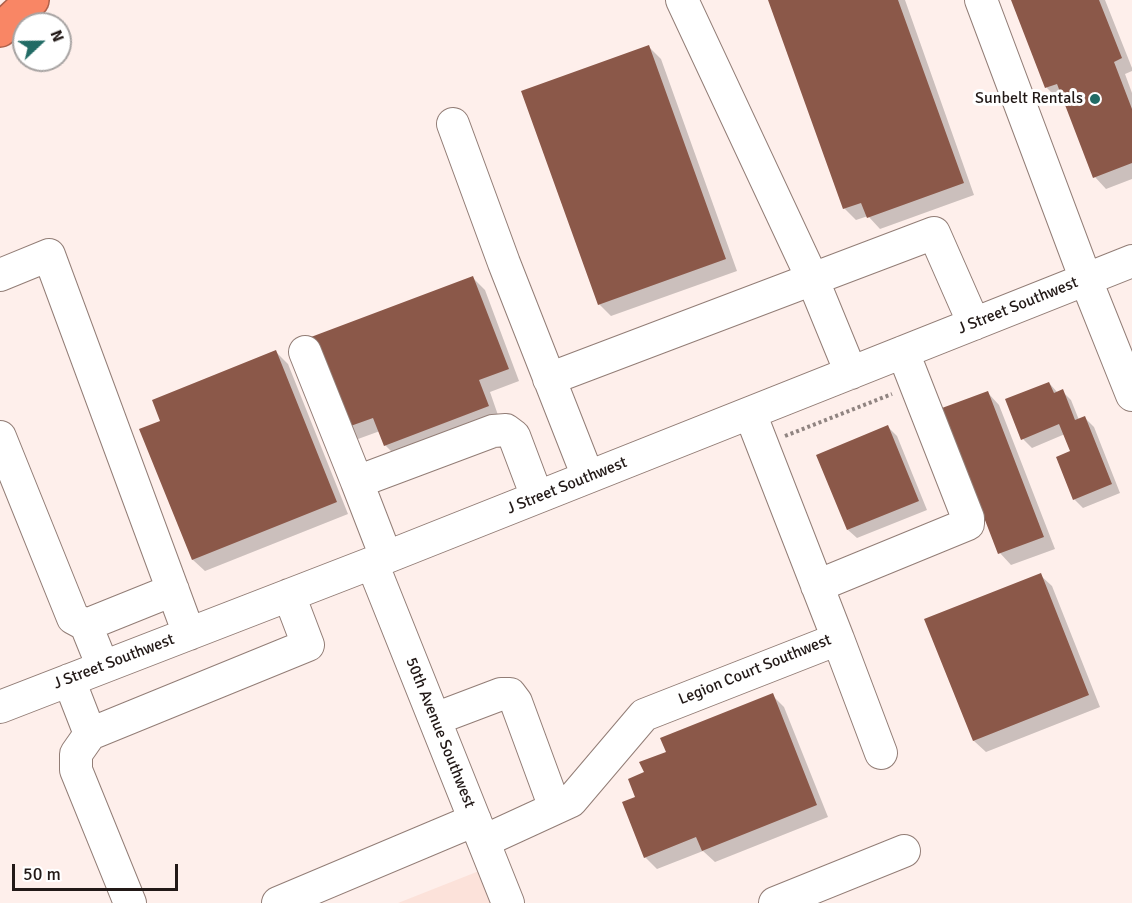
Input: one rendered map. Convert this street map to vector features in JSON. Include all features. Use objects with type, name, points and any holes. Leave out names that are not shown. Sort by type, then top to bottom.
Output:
[{"type":"highway","points":[[0,30],[32,0]]},
{"type":"street","points":[[682,0],[812,278],[851,373]]},
{"type":"street","points":[[981,0],[1086,280],[1132,395]]},
{"type":"street","points":[[453,124],[588,477]]},
{"type":"street","points":[[549,379],[933,233],[974,324]]},
{"type":"street","points":[[0,275],[49,255],[189,633]]},
{"type":"street","name":"J Street Southwest","points":[[0,706],[379,560],[1132,261]]},
{"type":"street","name":"50th Avenue Southwest","points":[[305,352],[357,482],[379,560],[435,719],[508,903]]},
{"type":"street","points":[[817,586],[968,524],[968,518],[903,352]]},
{"type":"street","name":"Legion Court Southwest","points":[[278,903],[479,830],[555,808],[571,801],[644,715],[838,639],[750,413]]},
{"type":"street","points":[[357,482],[493,432],[506,430],[514,436],[537,497]]},
{"type":"street","points":[[0,437],[73,618],[86,625],[103,667]]},
{"type":"street","points":[[86,625],[173,590]]},
{"type":"street","points":[[130,903],[76,770],[76,754],[90,734],[308,645],[289,595]]},
{"type":"street","points":[[838,639],[881,753]]},
{"type":"street","points":[[69,680],[90,734]]},
{"type":"street","points":[[435,719],[501,694],[510,694],[516,702],[555,808]]},
{"type":"street","points":[[775,903],[904,851]]},
{"type":"path","points":[[763,445],[898,391]]},
{"type":"shaded area","points":[[479,871],[491,903],[398,903]]},
{"type":"building","points":[[768,0],[898,0],[964,183],[867,218],[861,203],[843,209]]},
{"type":"building","name":"Sunbelt Rentals","points":[[1011,0],[1099,0],[1122,58],[1114,62],[1132,109],[1132,163],[1093,178],[1057,84],[1045,88]]},
{"type":"building","points":[[649,45],[726,259],[598,305],[521,91]]},
{"type":"building","points":[[473,276],[509,369],[479,380],[489,406],[384,446],[373,418],[345,428],[311,337]]},
{"type":"building","points":[[276,350],[337,502],[192,560],[139,429],[160,421],[152,400]]},
{"type":"building","points":[[1049,382],[1054,393],[1063,389],[1075,420],[1085,416],[1112,484],[1073,500],[1056,457],[1070,451],[1059,424],[1021,440],[1005,399]]},
{"type":"building","points":[[988,391],[1044,537],[998,554],[942,408]]},
{"type":"building","points":[[888,425],[919,501],[847,530],[816,455]]},
{"type":"building","points":[[1041,573],[1089,695],[973,741],[924,619]]},
{"type":"building","points":[[773,693],[817,805],[702,851],[696,837],[644,858],[622,802],[635,797],[628,779],[644,772],[639,762],[666,752],[660,738]]},
{"type":"place","name":"Sunbelt Rentals","points":[[1095,99]]}]
